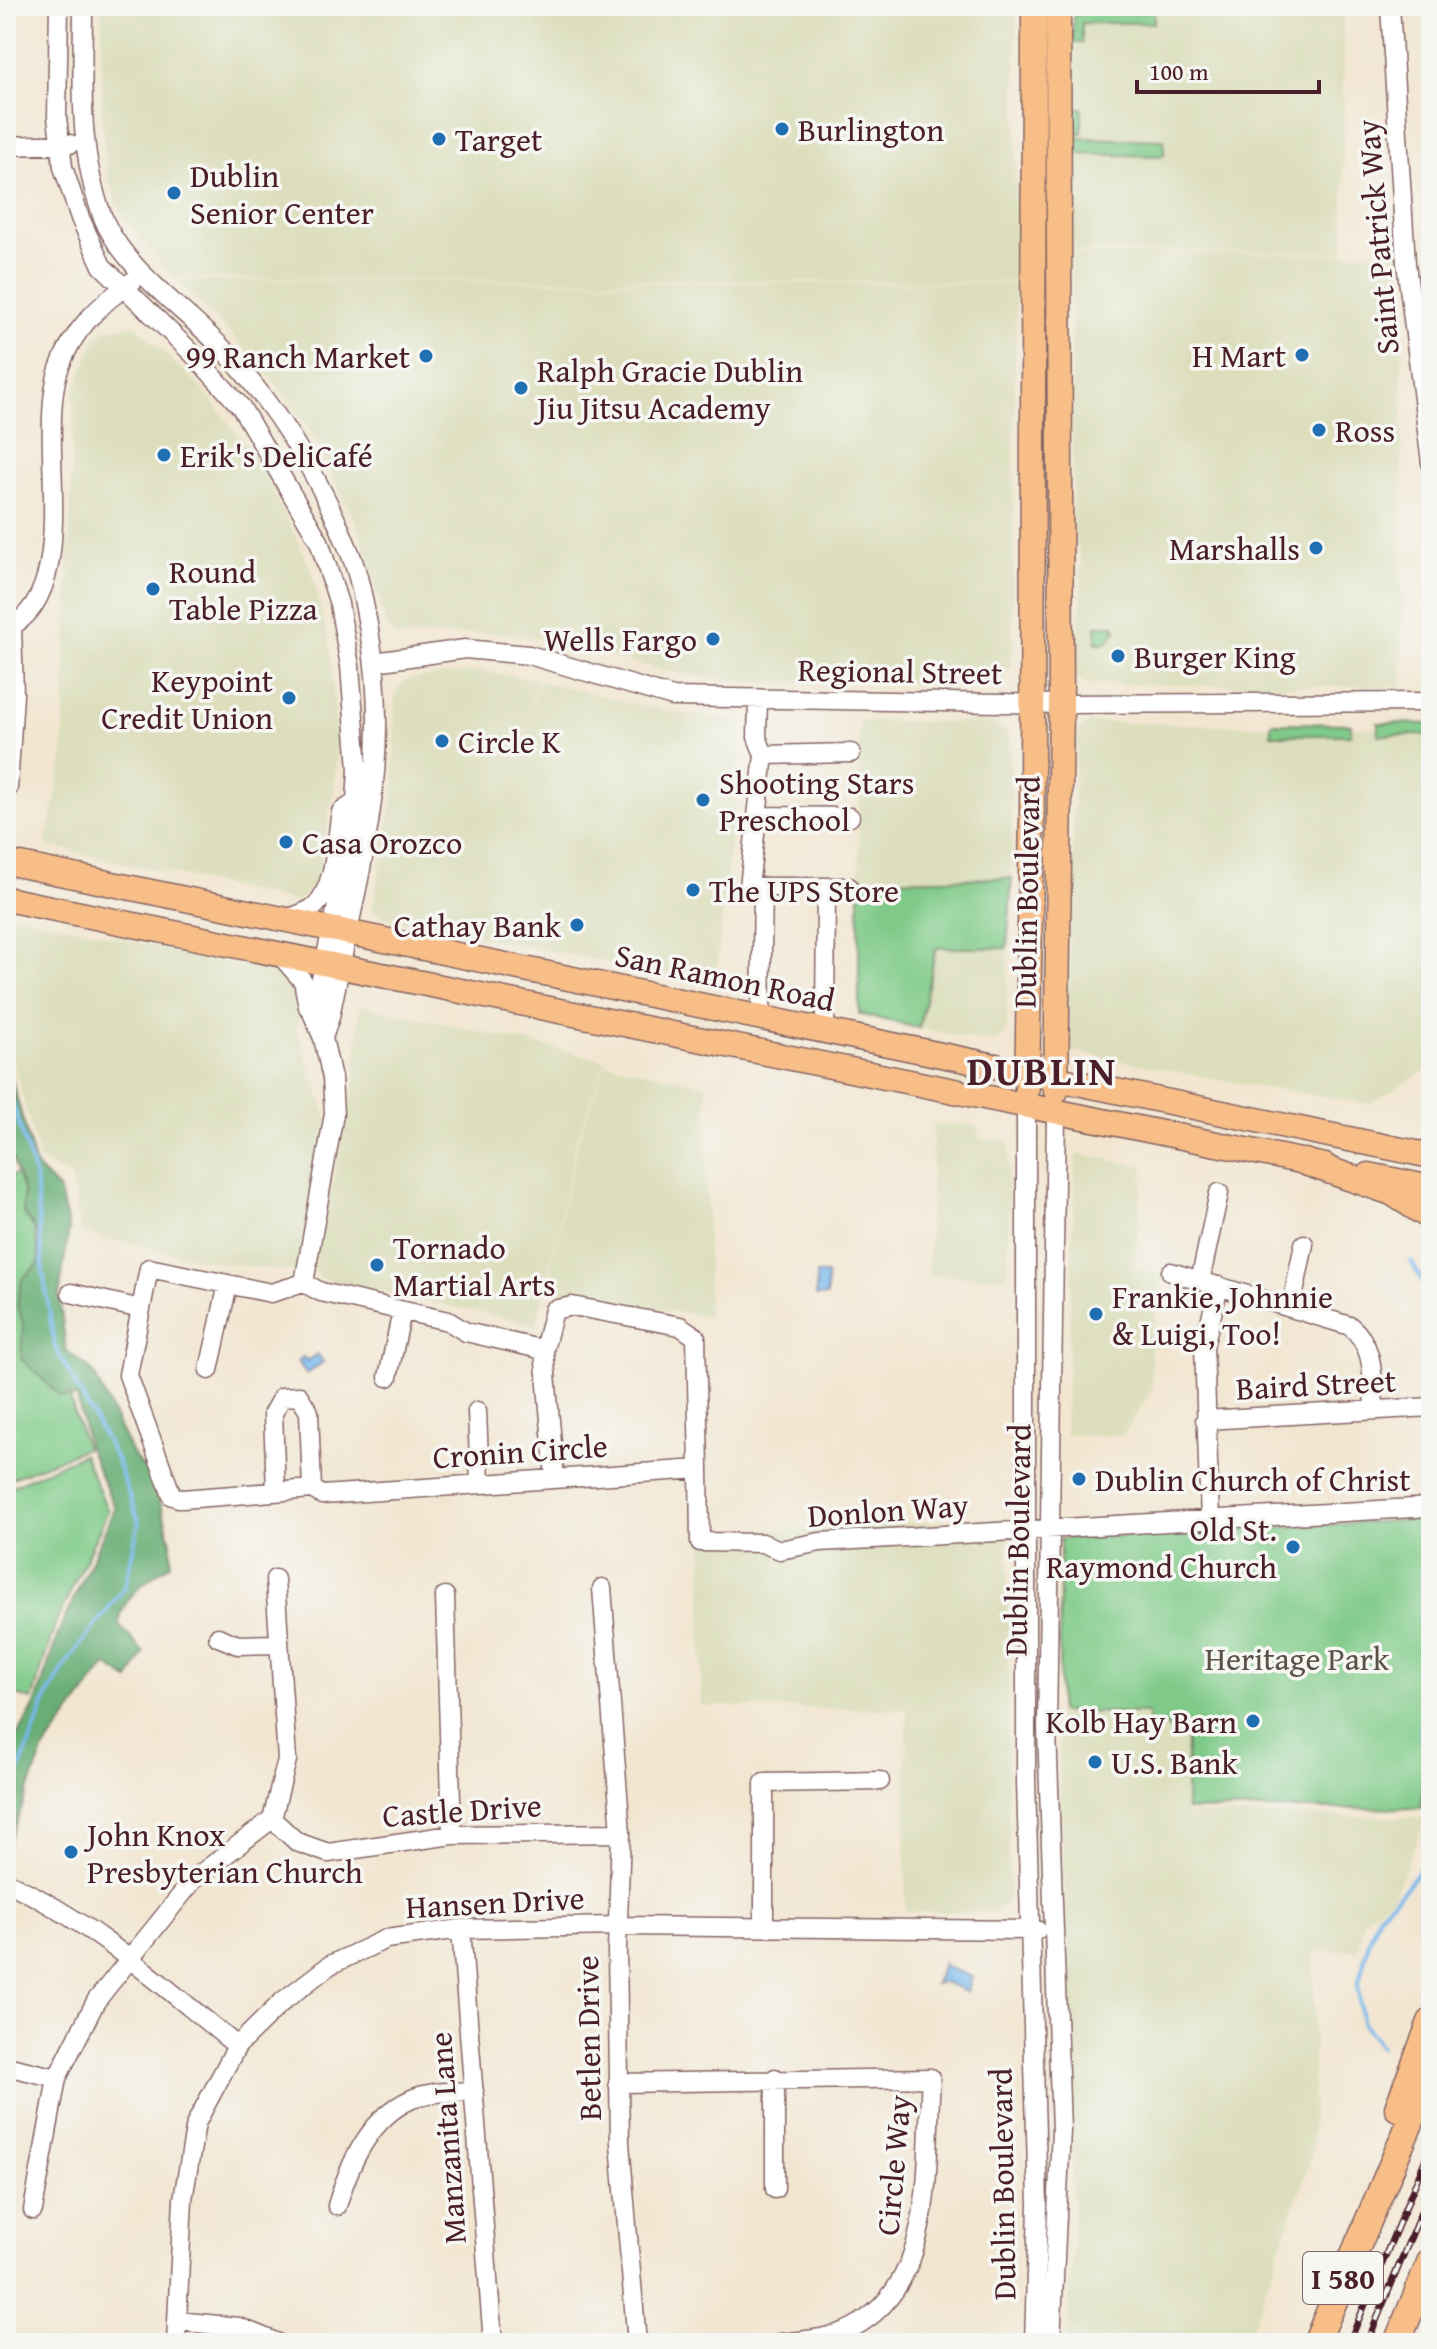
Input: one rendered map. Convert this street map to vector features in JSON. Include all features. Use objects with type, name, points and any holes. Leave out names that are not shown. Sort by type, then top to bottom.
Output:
[{"type":"highway","points":[[1305,1162],[1392,1192],[1431,1217]]},
{"type":"highway","points":[[1370,2212],[1388,2138],[1431,2022]]},
{"type":"highway","name":"I 580","points":[[1316,2343],[1431,2074]]},
{"type":"highway","name":"I 580","points":[[1397,2343],[1431,2260]]},
{"type":"main road","name":"Dublin Boulevard","points":[[1026,1107],[1032,703],[1034,6]]},
{"type":"main road","name":"Dublin Boulevard","points":[[1056,1113],[1061,704],[1058,6]]},
{"type":"main road","points":[[1033,270],[1045,296],[1058,297]]},
{"type":"main road","points":[[1033,303],[1058,336]]},
{"type":"main road","name":"San Ramon Road","points":[[6,862],[1431,1156]]},
{"type":"main road","name":"San Ramon Road","points":[[6,899],[1431,1188]]},
{"type":"street","points":[[59,6],[57,117],[64,174],[102,266],[194,355],[241,407],[319,541],[339,604],[350,666],[357,740],[356,802],[340,931]]},
{"type":"street","points":[[83,6],[85,143],[88,169],[103,219],[145,273],[222,348],[276,411],[305,454],[351,554],[375,662],[379,724],[376,790],[332,964],[323,1038]]},
{"type":"street","name":"Saint Patrick Way","points":[[1390,6],[1406,263],[1431,463]]},
{"type":"street","points":[[6,146],[85,143]]},
{"type":"street","points":[[10,788],[14,695],[9,627],[37,604],[46,586],[52,517],[51,412],[60,365],[93,312],[145,273]]},
{"type":"street","points":[[281,471],[302,476],[335,517]]},
{"type":"street","name":"Regional Street","points":[[375,662],[465,649],[529,655],[673,697],[1061,704],[1431,702]]},
{"type":"street","points":[[758,699],[757,737],[764,755],[749,887],[849,887]]},
{"type":"street","points":[[764,755],[851,753]]},
{"type":"street","points":[[285,919],[307,912],[320,901],[330,871],[341,812],[356,802]]},
{"type":"street","points":[[757,816],[850,817]]},
{"type":"street","points":[[761,1017],[763,887]]},
{"type":"street","points":[[825,1031],[826,888]]},
{"type":"street","points":[[278,953],[303,981],[306,1003],[323,1038],[333,1087],[334,1114],[304,1283],[321,1292],[448,1321],[466,1332],[544,1350]]},
{"type":"street","points":[[313,1015],[332,964]]},
{"type":"street","name":"Dublin Boulevard","points":[[1026,1107],[1028,1930],[1038,2205],[1034,2343]]},
{"type":"street","name":"Dublin Boulevard","points":[[1051,2343],[1061,2130],[1048,1785],[1056,1113]]},
{"type":"street","points":[[1200,1281],[1219,1193]]},
{"type":"street","points":[[1291,1308],[1304,1244]]},
{"type":"street","name":"Cronin Circle","points":[[304,1283],[271,1293],[149,1268],[128,1375],[172,1496],[182,1499],[312,1489],[322,1495],[699,1469]]},
{"type":"street","points":[[1171,1272],[1350,1326],[1364,1337],[1370,1350],[1374,1410]]},
{"type":"street","points":[[209,1370],[228,1284]]},
{"type":"street","points":[[1210,1521],[1204,1346],[1219,1286]]},
{"type":"street","points":[[71,1293],[141,1309]]},
{"type":"street","points":[[555,1479],[544,1350],[554,1310],[572,1306],[680,1326],[696,1337],[699,1469]]},
{"type":"street","points":[[388,1377],[402,1311]]},
{"type":"street","points":[[276,1492],[273,1413],[282,1397],[299,1396],[309,1412],[312,1489]]},
{"type":"street","name":"Baird Street","points":[[1205,1420],[1431,1407]]},
{"type":"street","points":[[477,1411],[480,1484]]},
{"type":"street","name":"Donlon Way","points":[[699,1469],[700,1542],[762,1543],[780,1550],[820,1542],[1431,1507]]},
{"type":"street","points":[[33,2210],[57,2078],[96,2001],[194,1879],[272,1819],[287,1760],[275,1579]]},
{"type":"street","name":"Betlen Drive","points":[[602,1588],[621,1833],[618,1926],[620,2143],[637,2343]]},
{"type":"street","points":[[445,1596],[452,1835]]},
{"type":"street","points":[[218,1637],[238,1645],[277,1644]]},
{"type":"street","name":"Dublin Boulevard","points":[[1026,1737],[1036,1746],[1037,1781],[1048,1785]]},
{"type":"street","points":[[764,1927],[764,1783],[880,1781]]},
{"type":"street","name":"Castle Drive","points":[[272,1819],[297,1842],[328,1853],[452,1835],[621,1833]]},
{"type":"street","points":[[6,1882],[43,1901],[129,1958],[237,2046]]},
{"type":"street","name":"Hansen Drive","points":[[176,2343],[183,2199],[196,2123],[237,2046],[283,2001],[330,1965],[386,1939],[461,1929],[618,1926],[1054,1929]]},
{"type":"street","name":"Manzanita Lane","points":[[461,1929],[493,2343]]},
{"type":"street","points":[[6,2066],[57,2078]]},
{"type":"street","points":[[775,2078],[775,2189]]},
{"type":"street","name":"Circle Way","points":[[618,2083],[775,2078],[931,2078],[920,2231],[907,2274],[892,2296],[851,2328],[825,2337],[781,2343]]},
{"type":"street","points":[[337,2206],[349,2165],[383,2120],[417,2097],[474,2091]]},
{"type":"street","points":[[177,2321],[239,2327],[278,2343]]},
{"type":"shaded area","points":[[102,6],[1016,6],[1017,282],[174,278],[127,224],[108,179],[101,117]]},
{"type":"shaded area","points":[[1085,6],[1343,6],[1344,252],[1071,252],[1072,23]]},
{"type":"shaded area","points":[[1402,253],[1402,687],[1088,684],[1078,678],[1074,669],[1081,612],[1081,562],[1073,528],[1071,254]]},
{"type":"shaded area","points":[[176,280],[1016,284],[1012,667],[1003,679],[995,683],[752,682],[689,676],[526,636],[495,633],[396,637],[387,627],[360,531],[307,425],[257,360]]},
{"type":"shaded area","points":[[135,325],[205,392],[262,467],[311,570],[330,646],[337,743],[334,788],[318,877],[313,888],[296,902],[46,845],[63,761],[74,391],[97,336],[105,329]]},
{"type":"shaded area","points":[[482,671],[537,680],[507,815],[538,681],[673,713],[743,720],[715,984],[382,917],[372,910],[394,794],[395,698],[399,686],[408,679]]},
{"type":"shaded area","points":[[859,721],[990,723],[1006,730],[1011,740],[1012,877],[859,879]]},
{"type":"shaded area","points":[[1091,722],[1431,729],[1431,1068],[1369,1104],[1236,1083],[1072,1051],[1067,1004],[1076,741],[1079,729]]},
{"type":"shaded area","points":[[11,913],[294,978],[302,992],[297,1030],[328,1121],[297,1272],[222,1263],[81,1233],[71,1177],[40,1161],[6,1036],[6,923]]},
{"type":"shaded area","points":[[936,948],[1008,949],[1007,1030],[1002,1038],[988,1042],[919,1028]]},
{"type":"shaded area","points":[[360,1005],[606,1060],[576,1141],[537,1325],[319,1278],[314,1267],[355,1079]]},
{"type":"shaded area","points":[[606,1063],[706,1085],[708,1317],[545,1290],[578,1142]]},
{"type":"shaded area","points":[[933,1125],[977,1125],[979,1139],[1009,1141],[1008,1277],[928,1276]]},
{"type":"shaded area","points":[[1076,1154],[1144,1166],[1134,1269],[1164,1274],[1150,1339],[1152,1390],[1122,1436],[1065,1435]]},
{"type":"shaded area","points":[[1007,1518],[1009,1896],[1004,1907],[994,1912],[905,1912],[907,1710],[701,1706],[703,1534]]},
{"type":"shaded area","points":[[1057,1713],[1148,1714],[1148,1725],[1164,1725],[1175,1735],[1187,1736],[1186,1814],[1426,1818],[1394,1895],[1364,1919],[1358,1950],[1315,1951],[1312,2155],[1247,2343],[1066,2343],[1073,2245],[1071,2051]]},
{"type":"green space","points":[[1081,6],[1154,6],[1154,23],[1082,23],[1082,43],[1073,43],[1073,17]]},
{"type":"green space","points":[[1071,108],[1082,108],[1082,133],[1071,133]]},
{"type":"green space","points":[[1075,138],[1164,140],[1164,156],[1075,154]]},
{"type":"green space","points":[[1114,625],[1116,630],[1107,643],[1096,643],[1096,626]]},
{"type":"green space","points":[[1271,723],[1351,724],[1351,735],[1271,735]]},
{"type":"green space","points":[[1378,723],[1431,724],[1431,735],[1378,735]]},
{"type":"green space","points":[[1012,878],[1007,948],[936,948],[919,1028],[859,1014],[859,880]]},
{"type":"green space","points":[[6,1060],[36,1167],[59,1190],[69,1229],[59,1296],[66,1350],[93,1372],[132,1454],[155,1482],[171,1542],[171,1564],[138,1589],[121,1615],[119,1625],[144,1653],[129,1680],[106,1665],[44,1749],[6,1849],[6,1773],[14,1741],[35,1705],[59,1631],[115,1508],[88,1448],[77,1397],[60,1396],[21,1358],[23,1323],[17,1305],[22,1279],[40,1263],[38,1234],[23,1212],[23,1191],[6,1139]]},
{"type":"green space","points":[[27,1170],[48,1310],[64,1379],[86,1448],[6,1481],[6,1178]]},
{"type":"green space","points":[[83,1454],[108,1511],[55,1624],[32,1700],[6,1692],[6,1489]]},
{"type":"green space","name":"Heritage Park","points":[[1431,1519],[1431,1709],[1421,1808],[1186,1810],[1187,1736],[1175,1735],[1164,1724],[1148,1724],[1148,1713],[1059,1712],[1060,1539]]},
{"type":"water","points":[[816,1274],[827,1274],[827,1296],[816,1296]]},
{"type":"water","points":[[317,1354],[323,1362],[306,1374],[298,1361],[303,1357],[307,1361]]},
{"type":"water","points":[[943,1963],[972,1977],[967,1992],[941,1982],[935,1984]]},
{"type":"waterway","points":[[6,1081],[35,1176],[43,1272],[55,1347],[116,1459],[139,1522],[125,1587],[68,1661],[47,1697],[6,1805]]},
{"type":"waterway","points":[[1411,1261],[1431,1297]]},
{"type":"waterway","points":[[1431,1698],[1420,1730],[1431,1761]]},
{"type":"waterway","points":[[1380,2047],[1362,2022],[1358,1986],[1369,1941],[1379,1914],[1408,1886],[1431,1850]]},
{"type":"railway","points":[[1349,2343],[1431,2146]]},
{"type":"railway","points":[[1367,2343],[1431,2188]]},
{"type":"place","name":"Burlington","points":[[782,129]]},
{"type":"place","name":"Target","points":[[439,139]]},
{"type":"place","name":"Dublin Senior Center","points":[[174,193]]},
{"type":"place","name":"H Mart","points":[[1302,355]]},
{"type":"place","name":"99 Ranch Market","points":[[426,356]]},
{"type":"place","name":"Ralph Gracie Dublin Jiu Jitsu Academy","points":[[521,388]]},
{"type":"place","name":"Ross","points":[[1319,430]]},
{"type":"place","name":"Erik's DeliCafé","points":[[164,455]]},
{"type":"place","name":"Marshalls","points":[[1316,548]]},
{"type":"place","name":"Round Table Pizza","points":[[153,589]]},
{"type":"place","name":"Wells Fargo","points":[[713,639]]},
{"type":"place","name":"Burger King","points":[[1118,656]]},
{"type":"place","name":"Keypoint Credit Union","points":[[289,698]]},
{"type":"place","name":"Circle K","points":[[442,741]]},
{"type":"place","name":"Shooting Stars Preschool","points":[[703,800]]},
{"type":"place","name":"Casa Orozco","points":[[286,842]]},
{"type":"place","name":"The UPS Store","points":[[693,890]]},
{"type":"place","name":"Cathay Bank","points":[[577,925]]},
{"type":"place","name":"Tornado Martial Arts","points":[[377,1265]]},
{"type":"place","name":"Frankie, Johnnie & Luigi, Too!","points":[[1096,1314]]},
{"type":"place","name":"Dublin Church of Christ","points":[[1079,1479]]},
{"type":"place","name":"Old St. Raymond Church","points":[[1293,1547]]},
{"type":"place","name":"Kolb Hay Barn","points":[[1253,1721]]},
{"type":"place","name":"U.S. Bank","points":[[1095,1762]]},
{"type":"place","name":"John Knox Presbyterian Church","points":[[71,1852]]},
{"type":"district","name":"DUBLIN","points":[[1042,1070]]}]
